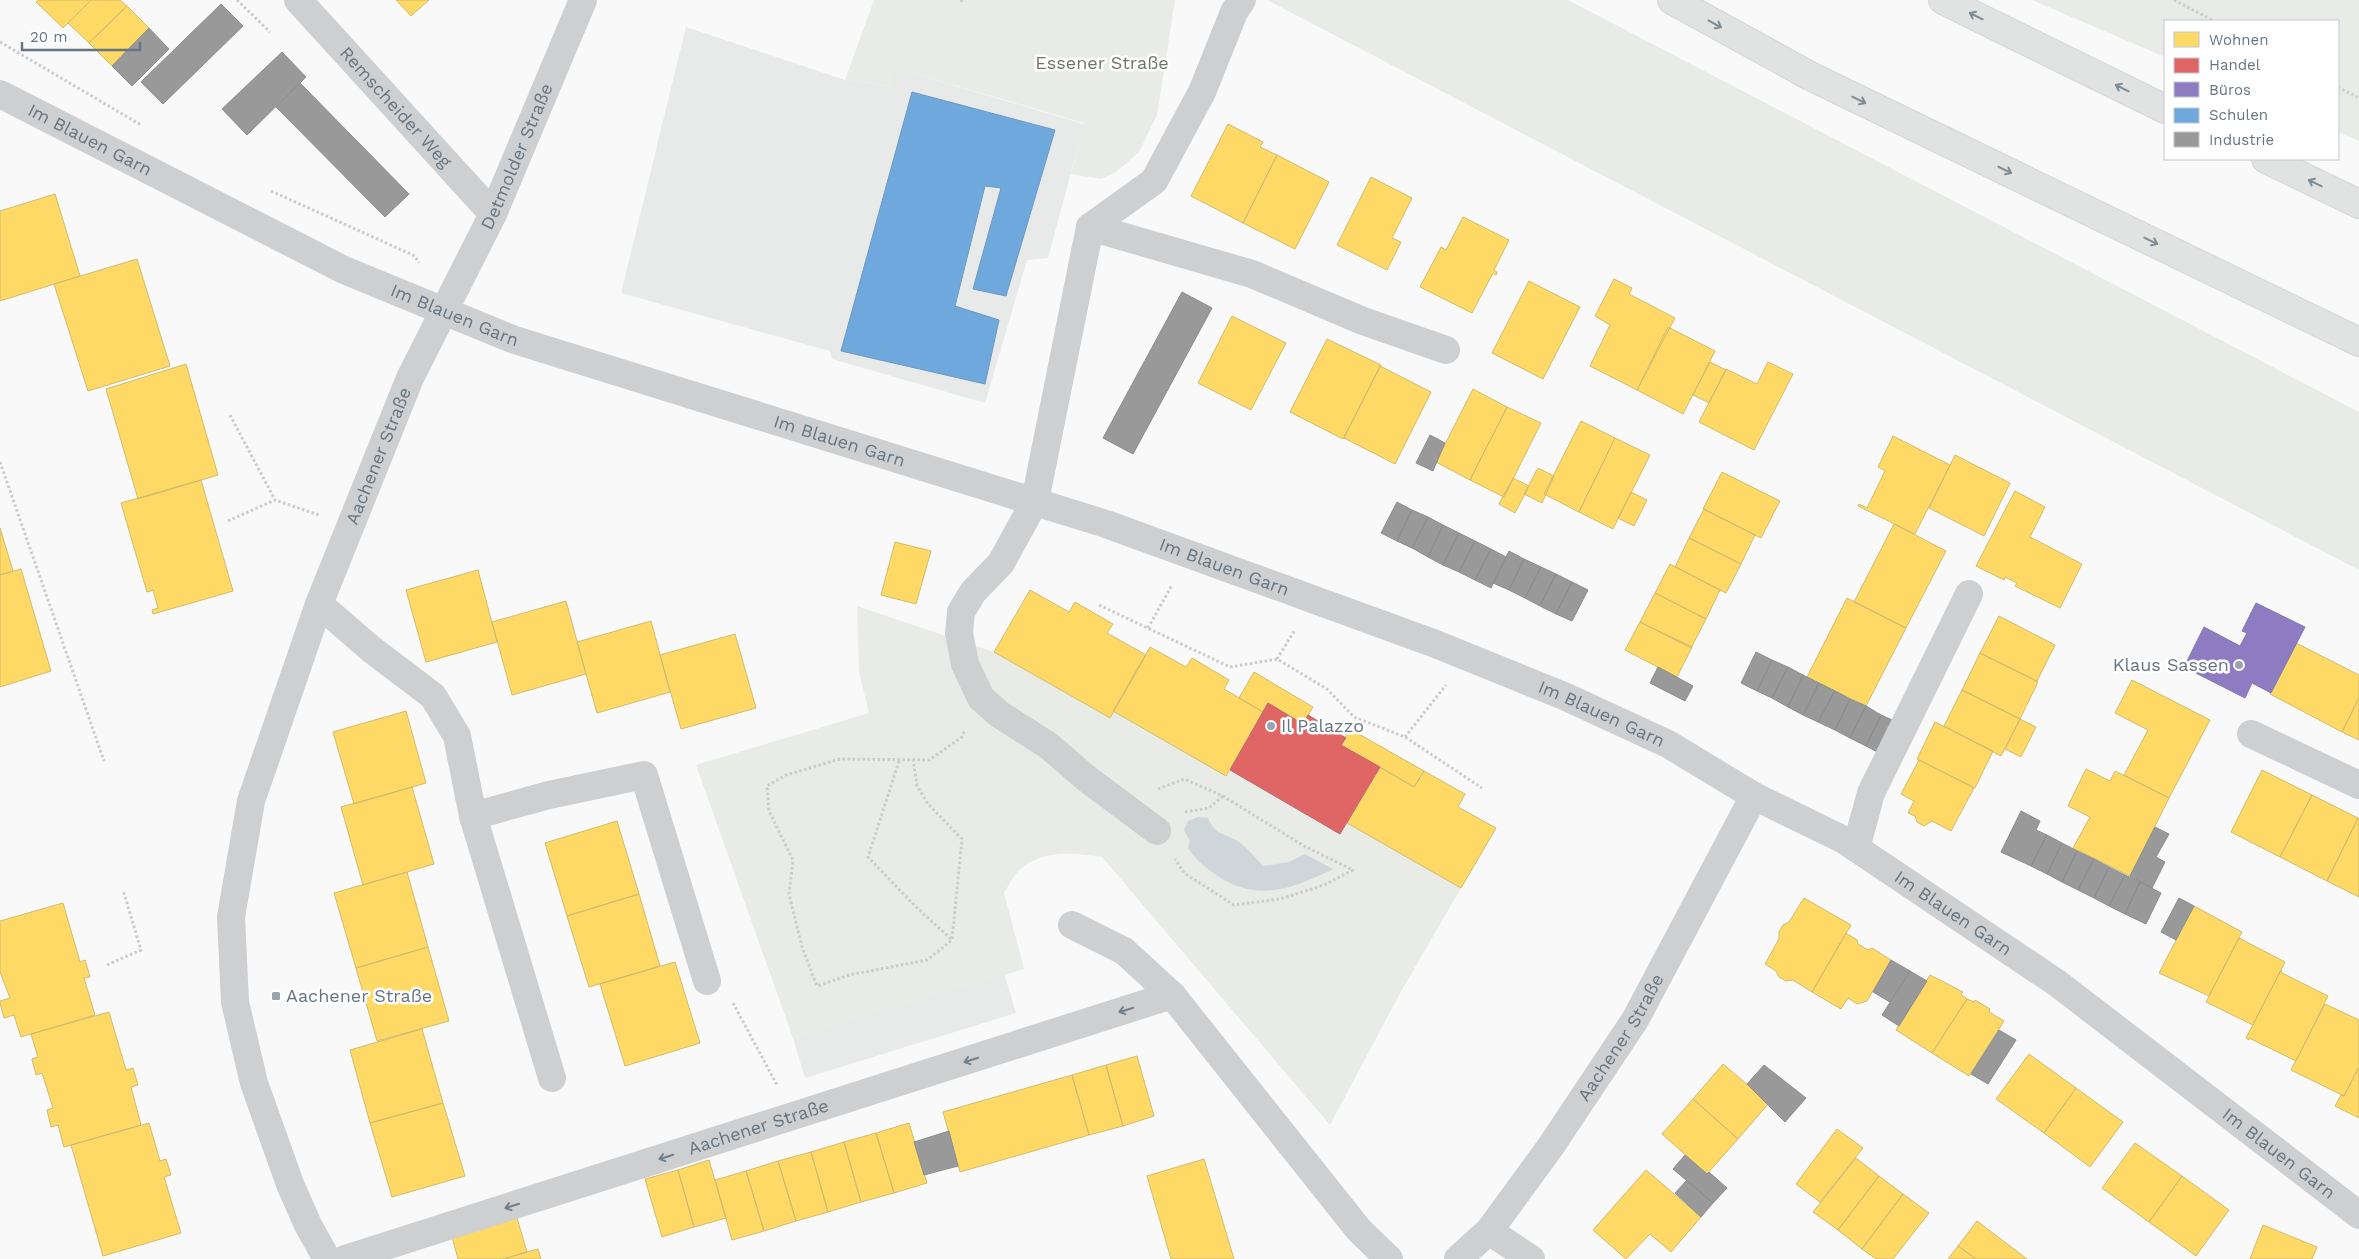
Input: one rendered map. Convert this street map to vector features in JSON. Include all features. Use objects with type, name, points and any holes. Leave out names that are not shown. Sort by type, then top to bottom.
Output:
[{"type":"highway","points":[[1672,0],[1810,76],[2359,342]]},
{"type":"highway","points":[[1943,0],[2164,109]]},
{"type":"highway","points":[[2268,160],[2359,204]]},
{"type":"street","name":"Remscheider Weg","points":[[298,0],[493,214]]},
{"type":"street","name":"Detmolder Straße","points":[[444,310],[493,214],[583,0]]},
{"type":"street","points":[[1157,831],[1120,804],[1049,746],[999,714],[981,698],[965,664],[959,633],[961,612],[973,592],[1001,563],[1035,501],[1090,227],[1154,180],[1202,92],[1234,12],[1242,0]]},
{"type":"street","name":"Im Blauen Garn","points":[[0,94],[344,270],[512,339],[1035,501],[1190,554],[1564,696],[1668,744],[1754,796],[1856,848],[2057,983],[2359,1215]]},
{"type":"street","points":[[1090,227],[1252,274],[1363,321],[1446,350]]},
{"type":"street","name":"Aachener Straße","points":[[327,1259],[308,1225],[290,1184],[254,1084],[235,1002],[231,917],[251,801],[319,604],[410,378],[444,310]]},
{"type":"street","points":[[1856,848],[1871,793],[1969,594]]},
{"type":"street","points":[[319,604],[371,649],[433,696],[457,736],[473,816],[552,1078]]},
{"type":"street","points":[[2251,734],[2359,785]]},
{"type":"street","points":[[473,816],[549,795],[644,775],[707,981]]},
{"type":"street","name":"Aachener Straße","points":[[1458,1259],[1489,1231],[1551,1146],[1635,1020],[1754,796]]},
{"type":"street","points":[[1072,925],[1124,951],[1172,995],[1359,1230],[1388,1259]]},
{"type":"street","name":"Aachener Straße","points":[[345,1259],[1172,995]]},
{"type":"street","points":[[1489,1231],[1531,1259]]},
{"type":"path","points":[[237,0],[270,32]]},
{"type":"path","points":[[2174,0],[2212,20]]},
{"type":"path","points":[[0,42],[143,126]]},
{"type":"path","points":[[2339,88],[2359,98]]},
{"type":"path","points":[[264,188],[415,256],[444,310]]},
{"type":"path","points":[[230,415],[275,500],[350,526]]},
{"type":"path","points":[[0,462],[104,761]]},
{"type":"path","points":[[228,521],[275,500]]},
{"type":"path","points":[[1148,628],[1190,554]]},
{"type":"path","points":[[1099,605],[1230,667],[1277,659],[1327,689],[1354,717],[1405,737],[1482,788]]},
{"type":"path","points":[[1405,737],[1468,658]]},
{"type":"path","points":[[913,759],[917,786],[928,804],[962,839],[952,940],[927,960],[849,975],[817,986],[802,947],[789,894],[793,860],[769,811],[768,786],[786,775],[840,759],[899,761],[913,759],[929,760],[962,737],[981,698]]},
{"type":"path","points":[[899,761],[868,856],[915,906],[952,940]]},
{"type":"path","points":[[1120,804],[1184,779],[1223,796],[1304,846],[1353,870],[1324,885],[1280,899],[1234,904],[1184,873],[1157,831],[1170,815],[1209,808],[1223,796]]},
{"type":"path","points":[[107,965],[141,950],[123,890]]},
{"type":"path","points":[[707,981],[727,992],[795,1116]]},
{"type":"shaded area","points":[[686,27],[845,80],[891,86],[895,68],[1084,124],[1048,258],[1027,260],[985,403],[832,359],[830,351],[621,293]]},
{"type":"shaded area","points":[[1198,817],[1208,818],[1217,831],[1240,843],[1263,866],[1289,862],[1305,854],[1333,869],[1289,887],[1274,890],[1260,891],[1231,884],[1204,866],[1188,848],[1190,841],[1184,830],[1188,821]]},
{"type":"shaded area","points":[[1004,973],[1016,1013],[805,1078],[793,1038]]},
{"type":"green space","name":"Essener Straße","points":[[874,0],[1175,0],[1157,115],[1139,152],[1116,172],[1101,179],[1071,174],[1084,123],[895,68],[892,86],[845,80]]},
{"type":"green space","points":[[1267,0],[1568,0],[2359,412],[2359,570]]},
{"type":"green space","points":[[2032,0],[2359,0],[2359,141],[2339,132],[2339,20],[2164,20],[2164,57]]},
{"type":"green space","points":[[857,606],[994,652],[1109,718],[1113,711],[1226,776],[1230,770],[1340,834],[1347,823],[1461,888],[1399,995],[1330,1125],[1102,857],[1079,854],[1046,856],[1026,865],[1013,877],[1004,893],[1024,969],[793,1038],[696,765],[869,713],[859,672]]},
{"type":"building: Wohnen","points":[[39,0],[91,0],[63,28],[36,2]]},
{"type":"building: Wohnen","points":[[91,0],[120,0],[127,6],[89,43],[68,23]]},
{"type":"building: Wohnen","points":[[396,0],[429,0],[411,16]]},
{"type":"building: Wohnen","points":[[127,6],[149,28],[112,66],[89,43]]},
{"type":"building: Wohnen","points":[[1228,124],[1263,142],[1260,147],[1277,155],[1243,223],[1191,196]]},
{"type":"building: Wohnen","points":[[1277,155],[1329,182],[1295,249],[1243,223]]},
{"type":"building: Wohnen","points":[[1371,177],[1412,198],[1392,238],[1401,242],[1387,270],[1337,245]]},
{"type":"building: Wohnen","points":[[55,194],[80,276],[0,301],[0,211]]},
{"type":"building: Wohnen","points":[[1463,217],[1509,240],[1494,270],[1497,272],[1496,275],[1493,273],[1472,313],[1420,287],[1441,247],[1446,250]]},
{"type":"building: Wohnen","points":[[137,259],[170,366],[88,391],[54,284]]},
{"type":"building: Wohnen","points":[[1614,279],[1632,288],[1629,294],[1675,318],[1637,390],[1590,366],[1610,325],[1595,316]]},
{"type":"building: Wohnen","points":[[1529,281],[1580,307],[1543,379],[1492,353]]},
{"type":"building: Wohnen","points":[[1232,316],[1286,343],[1251,410],[1198,383]]},
{"type":"building: Wohnen","points":[[1668,327],[1715,351],[1683,414],[1637,390]]},
{"type":"building: Wohnen","points":[[1327,339],[1381,365],[1343,439],[1290,412]]},
{"type":"building: Wohnen","points":[[1710,362],[1726,370],[1709,403],[1693,395]]},
{"type":"building: Wohnen","points":[[1768,362],[1793,374],[1754,450],[1699,422],[1726,369],[1757,384]]},
{"type":"building: Wohnen","points":[[186,364],[218,475],[138,499],[106,389]]},
{"type":"building: Wohnen","points":[[1380,366],[1431,392],[1395,464],[1344,438]]},
{"type":"building: Wohnen","points":[[1473,389],[1507,407],[1470,480],[1436,462]]},
{"type":"building: Wohnen","points":[[1507,407],[1541,423],[1504,497],[1470,480]]},
{"type":"building: Wohnen","points":[[1581,421],[1615,438],[1579,512],[1544,494]]},
{"type":"building: Wohnen","points":[[1893,436],[1950,465],[1915,534],[1858,506],[1859,504],[1867,508],[1885,471],[1878,467]]},
{"type":"building: Wohnen","points":[[1615,438],[1650,455],[1613,529],[1579,512]]},
{"type":"building: Wohnen","points":[[1955,455],[2010,483],[1984,536],[1929,508]]},
{"type":"building: Wohnen","points":[[1538,468],[1554,476],[1542,503],[1524,494]]},
{"type":"building: Wohnen","points":[[1722,472],[1780,501],[1761,538],[1703,509]]},
{"type":"building: Wohnen","points":[[1513,478],[1529,486],[1515,513],[1499,504]]},
{"type":"building: Wohnen","points":[[201,480],[233,591],[153,614],[152,610],[158,608],[153,590],[147,592],[121,503]]},
{"type":"building: Wohnen","points":[[2015,491],[2045,507],[2030,537],[2082,564],[2060,608],[2015,586],[2017,583],[2005,577],[2004,580],[1976,566]]},
{"type":"building: Wohnen","points":[[1631,492],[1647,500],[1634,526],[1618,518]]},
{"type":"building: Wohnen","points":[[1704,509],[1755,535],[1741,564],[1689,538]]},
{"type":"building: Wohnen","points":[[1894,524],[1946,551],[1906,628],[1854,602]]},
{"type":"building: Wohnen","points":[[0,528],[13,571],[0,575]]},
{"type":"building: Wohnen","points":[[1689,538],[1741,564],[1726,593],[1675,567]]},
{"type":"building: Wohnen","points":[[895,542],[931,551],[916,604],[881,595]]},
{"type":"building: Wohnen","points":[[1670,564],[1720,590],[1706,619],[1655,593]]},
{"type":"building: Wohnen","points":[[21,569],[51,671],[0,687],[0,575]]},
{"type":"building: Wohnen","points":[[478,570],[497,642],[426,662],[406,590]]},
{"type":"building: Wohnen","points":[[1030,590],[1069,612],[1075,602],[1113,624],[1107,633],[1146,655],[1110,718],[994,652]]},
{"type":"building: Wohnen","points":[[1655,593],[1706,619],[1691,648],[1640,622]]},
{"type":"building: Wohnen","points":[[1847,598],[1906,628],[1866,706],[1807,677]]},
{"type":"building: Wohnen","points":[[566,601],[586,674],[512,695],[492,622]]},
{"type":"building: Wohnen","points":[[1999,616],[2055,645],[2037,681],[1980,653]]},
{"type":"building: Wohnen","points":[[651,621],[670,692],[597,713],[577,642]]},
{"type":"building: Wohnen","points":[[1640,622],[1692,647],[1677,677],[1625,650]]},
{"type":"building: Wohnen","points":[[735,634],[756,708],[681,729],[660,655]]},
{"type":"building: Wohnen","points":[[2296,643],[2359,675],[2359,698],[2342,732],[2270,694]]},
{"type":"building: Wohnen","points":[[1150,647],[1186,667],[1192,658],[1229,680],[1224,689],[1263,712],[1226,776],[1113,711]]},
{"type":"building: Wohnen","points":[[1980,653],[2038,682],[2020,719],[1962,690]]},
{"type":"building: Wohnen","points":[[1254,672],[1313,707],[1303,724],[1268,703],[1263,712],[1239,698]]},
{"type":"building: Wohnen","points":[[2132,680],[2210,720],[2169,798],[2124,775],[2148,730],[2115,713]]},
{"type":"building: Wohnen","points":[[1962,690],[2020,719],[2001,756],[1944,726]]},
{"type":"building: Wohnen","points":[[2359,698],[2359,740],[2342,732]]},
{"type":"building: Wohnen","points":[[406,711],[426,783],[354,804],[333,732]]},
{"type":"building: Wohnen","points":[[2020,719],[2036,727],[2021,757],[2005,749]]},
{"type":"building: Wohnen","points":[[1935,722],[1993,751],[1975,788],[1917,759]]},
{"type":"building: Wohnen","points":[[1350,729],[1424,771],[1414,787],[1341,745]]},
{"type":"building: Wohnen","points":[[1919,760],[1974,788],[1951,831],[1932,821],[1924,826],[1917,822],[1915,816],[1908,813],[1914,801],[1901,794]]},
{"type":"building: Wohnen","points":[[1380,767],[1414,787],[1424,771],[1465,794],[1458,807],[1496,828],[1461,888],[1347,823]]},
{"type":"building: Wohnen","points":[[2086,769],[2110,781],[2115,771],[2169,798],[2130,876],[2073,848],[2090,817],[2068,806]]},
{"type":"building: Wohnen","points":[[2262,770],[2312,795],[2280,857],[2231,832]]},
{"type":"building: Wohnen","points":[[412,787],[434,864],[363,885],[341,807]]},
{"type":"building: Wohnen","points":[[2312,795],[2358,818],[2327,881],[2280,857]]},
{"type":"building: Wohnen","points":[[2359,819],[2359,897],[2327,881]]},
{"type":"building: Wohnen","points":[[617,821],[639,894],[567,916],[545,843]]},
{"type":"building: Wohnen","points":[[407,872],[428,947],[356,968],[334,893]]},
{"type":"building: Wohnen","points":[[639,894],[660,966],[589,987],[567,916]]},
{"type":"building: Wohnen","points":[[1804,898],[1851,925],[1812,992],[1793,980],[1786,981],[1779,977],[1776,971],[1765,964],[1779,939],[1779,932],[1783,925],[1789,922]]},
{"type":"building: Wohnen","points":[[63,903],[80,962],[85,960],[90,977],[84,978],[95,1015],[21,1037],[14,1015],[4,1018],[0,1003],[0,1001],[10,998],[0,972],[0,921]]},
{"type":"building: Wohnen","points":[[2194,906],[2242,932],[2209,996],[2159,973]]},
{"type":"building: Wohnen","points":[[1846,933],[1868,950],[1872,948],[1891,960],[1867,1001],[1857,1004],[1848,998],[1841,1009],[1812,992]]},
{"type":"building: Wohnen","points":[[2239,938],[2285,962],[2253,1025],[2206,1002]]},
{"type":"building: Wohnen","points":[[428,947],[449,1021],[377,1041],[356,968]]},
{"type":"building: Wohnen","points":[[675,962],[700,1043],[625,1066],[600,984]]},
{"type":"building: Wohnen","points":[[2281,970],[2282,973],[2328,996],[2296,1061],[2246,1038]]},
{"type":"building: Wohnen","points":[[1930,975],[1963,992],[1961,994],[1967,999],[1932,1053],[1896,1030]]},
{"type":"building: Wohnen","points":[[1967,999],[1974,1002],[1975,1000],[1990,1009],[1989,1012],[2004,1021],[1969,1076],[1932,1053]]},
{"type":"building: Wohnen","points":[[2325,1004],[2359,1020],[2359,1067],[2344,1096],[2291,1070]]},
{"type":"building: Wohnen","points":[[109,1012],[126,1070],[133,1068],[138,1085],[131,1087],[141,1125],[64,1147],[58,1125],[51,1127],[47,1110],[53,1108],[42,1073],[36,1075],[32,1059],[38,1057],[31,1034]]},
{"type":"building: Wohnen","points":[[422,1029],[443,1103],[370,1123],[350,1050]]},
{"type":"building: Wohnen","points":[[2029,1054],[2076,1088],[2044,1133],[1996,1099]]},
{"type":"building: Wohnen","points":[[1137,1056],[1154,1116],[1123,1126],[1106,1065]]},
{"type":"building: Wohnen","points":[[1723,1064],[1769,1103],[1738,1139],[1693,1099]]},
{"type":"building: Wohnen","points":[[1106,1065],[1123,1126],[1089,1135],[1072,1075]]},
{"type":"building: Wohnen","points":[[2359,1067],[2359,1118],[2335,1106],[2341,1095],[2344,1096]]},
{"type":"building: Wohnen","points":[[1072,1075],[1089,1135],[960,1172],[943,1112]]},
{"type":"building: Wohnen","points":[[2076,1088],[2123,1122],[2090,1167],[2044,1133]]},
{"type":"building: Wohnen","points":[[1693,1099],[1738,1139],[1707,1174],[1662,1134]]},
{"type":"building: Wohnen","points":[[443,1103],[465,1176],[392,1197],[370,1123]]},
{"type":"building: Wohnen","points":[[149,1123],[160,1161],[166,1159],[171,1175],[164,1177],[181,1233],[103,1256],[71,1145]]},
{"type":"building: Wohnen","points":[[909,1123],[927,1183],[894,1193],[876,1133]]},
{"type":"building: Wohnen","points":[[1837,1129],[1863,1148],[1820,1202],[1796,1184]]},
{"type":"building: Wohnen","points":[[876,1133],[894,1193],[861,1202],[844,1142]]},
{"type":"building: Wohnen","points":[[844,1142],[861,1202],[828,1212],[811,1152]]},
{"type":"building: Wohnen","points":[[2135,1143],[2182,1176],[2149,1222],[2102,1188]]},
{"type":"building: Wohnen","points":[[811,1152],[828,1212],[796,1221],[778,1161]]},
{"type":"building: Wohnen","points":[[1856,1158],[1879,1176],[1838,1230],[1813,1212]]},
{"type":"building: Wohnen","points":[[1204,1159],[1234,1259],[1171,1259],[1147,1176]]},
{"type":"building: Wohnen","points":[[709,1160],[726,1218],[694,1227],[678,1170]]},
{"type":"building: Wohnen","points":[[778,1161],[796,1221],[764,1231],[746,1171]]},
{"type":"building: Wohnen","points":[[678,1170],[694,1227],[662,1237],[645,1179]]},
{"type":"building: Wohnen","points":[[1646,1170],[1701,1217],[1671,1252],[1650,1234],[1626,1259],[1593,1230]]},
{"type":"building: Wohnen","points":[[746,1171],[764,1231],[732,1240],[715,1180]]},
{"type":"building: Wohnen","points":[[1879,1176],[1903,1194],[1862,1249],[1838,1230]]},
{"type":"building: Wohnen","points":[[2182,1176],[2229,1210],[2196,1256],[2149,1222]]},
{"type":"building: Wohnen","points":[[1903,1194],[1929,1213],[1893,1259],[1876,1259],[1862,1249]]},
{"type":"building: Wohnen","points":[[517,1218],[527,1252],[503,1259],[458,1259],[452,1237]]},
{"type":"building: Wohnen","points":[[1977,1221],[2027,1259],[1976,1259],[1958,1246]]},
{"type":"building: Wohnen","points":[[2263,1225],[2317,1247],[2312,1259],[2250,1259]]},
{"type":"building: Wohnen","points":[[1958,1246],[1976,1259],[1948,1259]]},
{"type":"building: Wohnen","points":[[538,1249],[541,1259],[503,1259],[527,1252]]},
{"type":"building: Handel","points":[[1268,703],[1303,724],[1308,715],[1346,738],[1341,745],[1380,767],[1340,834],[1230,770]]},
{"type":"building: Büros","points":[[2256,603],[2305,627],[2271,693],[2252,683],[2245,698],[2184,667],[2204,627],[2240,646],[2247,633],[2242,631]]},
{"type":"building: Schulen","points":[[912,92],[1055,130],[1006,296],[973,289],[1001,188],[985,186],[955,306],[999,320],[985,384],[841,351]]},
{"type":"building: Industrie","points":[[221,4],[243,26],[163,104],[141,82]]},
{"type":"building: Industrie","points":[[149,28],[169,49],[132,86],[112,66]]},
{"type":"building: Industrie","points":[[282,52],[306,77],[247,135],[222,109]]},
{"type":"building: Industrie","points":[[300,83],[409,194],[385,217],[276,107]]},
{"type":"building: Industrie","points":[[1182,292],[1212,308],[1133,454],[1103,438]]},
{"type":"building: Industrie","points":[[1430,435],[1445,443],[1433,471],[1416,463]]},
{"type":"building: Industrie","points":[[1397,502],[1412,510],[1397,541],[1381,533]]},
{"type":"building: Industrie","points":[[1412,510],[1428,517],[1412,548],[1397,541]]},
{"type":"building: Industrie","points":[[1428,517],[1443,525],[1428,557],[1412,548]]},
{"type":"building: Industrie","points":[[1443,525],[1459,533],[1443,565],[1428,557]]},
{"type":"building: Industrie","points":[[1459,533],[1475,541],[1459,572],[1443,565]]},
{"type":"building: Industrie","points":[[1475,541],[1491,549],[1475,580],[1459,572]]},
{"type":"building: Industrie","points":[[1491,549],[1506,557],[1491,588],[1475,580]]},
{"type":"building: Industrie","points":[[1509,551],[1524,559],[1509,590],[1493,583]]},
{"type":"building: Industrie","points":[[1524,559],[1541,567],[1525,598],[1509,590]]},
{"type":"building: Industrie","points":[[1541,567],[1556,574],[1540,606],[1525,598]]},
{"type":"building: Industrie","points":[[1556,574],[1572,582],[1556,614],[1540,606]]},
{"type":"building: Industrie","points":[[1572,582],[1588,590],[1572,621],[1556,614]]},
{"type":"building: Industrie","points":[[1756,652],[1772,660],[1757,691],[1741,683]]},
{"type":"building: Industrie","points":[[1772,660],[1788,667],[1772,698],[1757,691]]},
{"type":"building: Industrie","points":[[1658,667],[1693,686],[1685,701],[1650,683]]},
{"type":"building: Industrie","points":[[1788,667],[1803,675],[1788,707],[1772,698]]},
{"type":"building: Industrie","points":[[1803,675],[1819,683],[1803,715],[1788,707]]},
{"type":"building: Industrie","points":[[1819,683],[1835,691],[1818,722],[1803,715]]},
{"type":"building: Industrie","points":[[1835,691],[1850,699],[1835,730],[1818,722]]},
{"type":"building: Industrie","points":[[1850,699],[1866,706],[1850,738],[1835,730]]},
{"type":"building: Industrie","points":[[1866,706],[1881,715],[1866,746],[1850,738]]},
{"type":"building: Industrie","points":[[1881,715],[1897,722],[1881,754],[1866,746]]},
{"type":"building: Industrie","points":[[2021,811],[2040,821],[2036,830],[2047,835],[2031,866],[2001,852]]},
{"type":"building: Industrie","points":[[2155,827],[2169,834],[2156,857],[2165,862],[2152,888],[2130,876]]},
{"type":"building: Industrie","points":[[2047,835],[2062,843],[2047,874],[2031,866]]},
{"type":"building: Industrie","points":[[2062,843],[2077,851],[2062,882],[2047,874]]},
{"type":"building: Industrie","points":[[2077,851],[2094,859],[2078,890],[2062,882]]},
{"type":"building: Industrie","points":[[2094,859],[2109,867],[2094,898],[2078,890]]},
{"type":"building: Industrie","points":[[2109,867],[2125,875],[2109,906],[2094,898]]},
{"type":"building: Industrie","points":[[2125,875],[2140,882],[2125,914],[2109,906]]},
{"type":"building: Industrie","points":[[2140,882],[2161,893],[2146,924],[2125,914]]},
{"type":"building: Industrie","points":[[2179,898],[2194,906],[2176,940],[2161,932]]},
{"type":"building: Industrie","points":[[1891,960],[1910,971],[1890,1002],[1873,992]]},
{"type":"building: Industrie","points":[[1910,971],[1927,981],[1899,1026],[1882,1015]]},
{"type":"building: Industrie","points":[[1999,1030],[2016,1040],[1988,1084],[1971,1074]]},
{"type":"building: Industrie","points":[[1764,1065],[1806,1098],[1785,1122],[1747,1084]]},
{"type":"building: Industrie","points":[[949,1131],[958,1166],[924,1175],[914,1142]]},
{"type":"building: Industrie","points":[[1685,1155],[1727,1188],[1713,1203],[1673,1169]]},
{"type":"building: Industrie","points":[[1687,1180],[1713,1203],[1701,1217],[1675,1193]]},
{"type":"place","name":"Klaus Sassen","points":[[2239,665]]},
{"type":"place","name":"Il Palazzo","points":[[1271,726]]},
{"type":"place","name":"Aachener Straße","points":[[276,996]]}]
